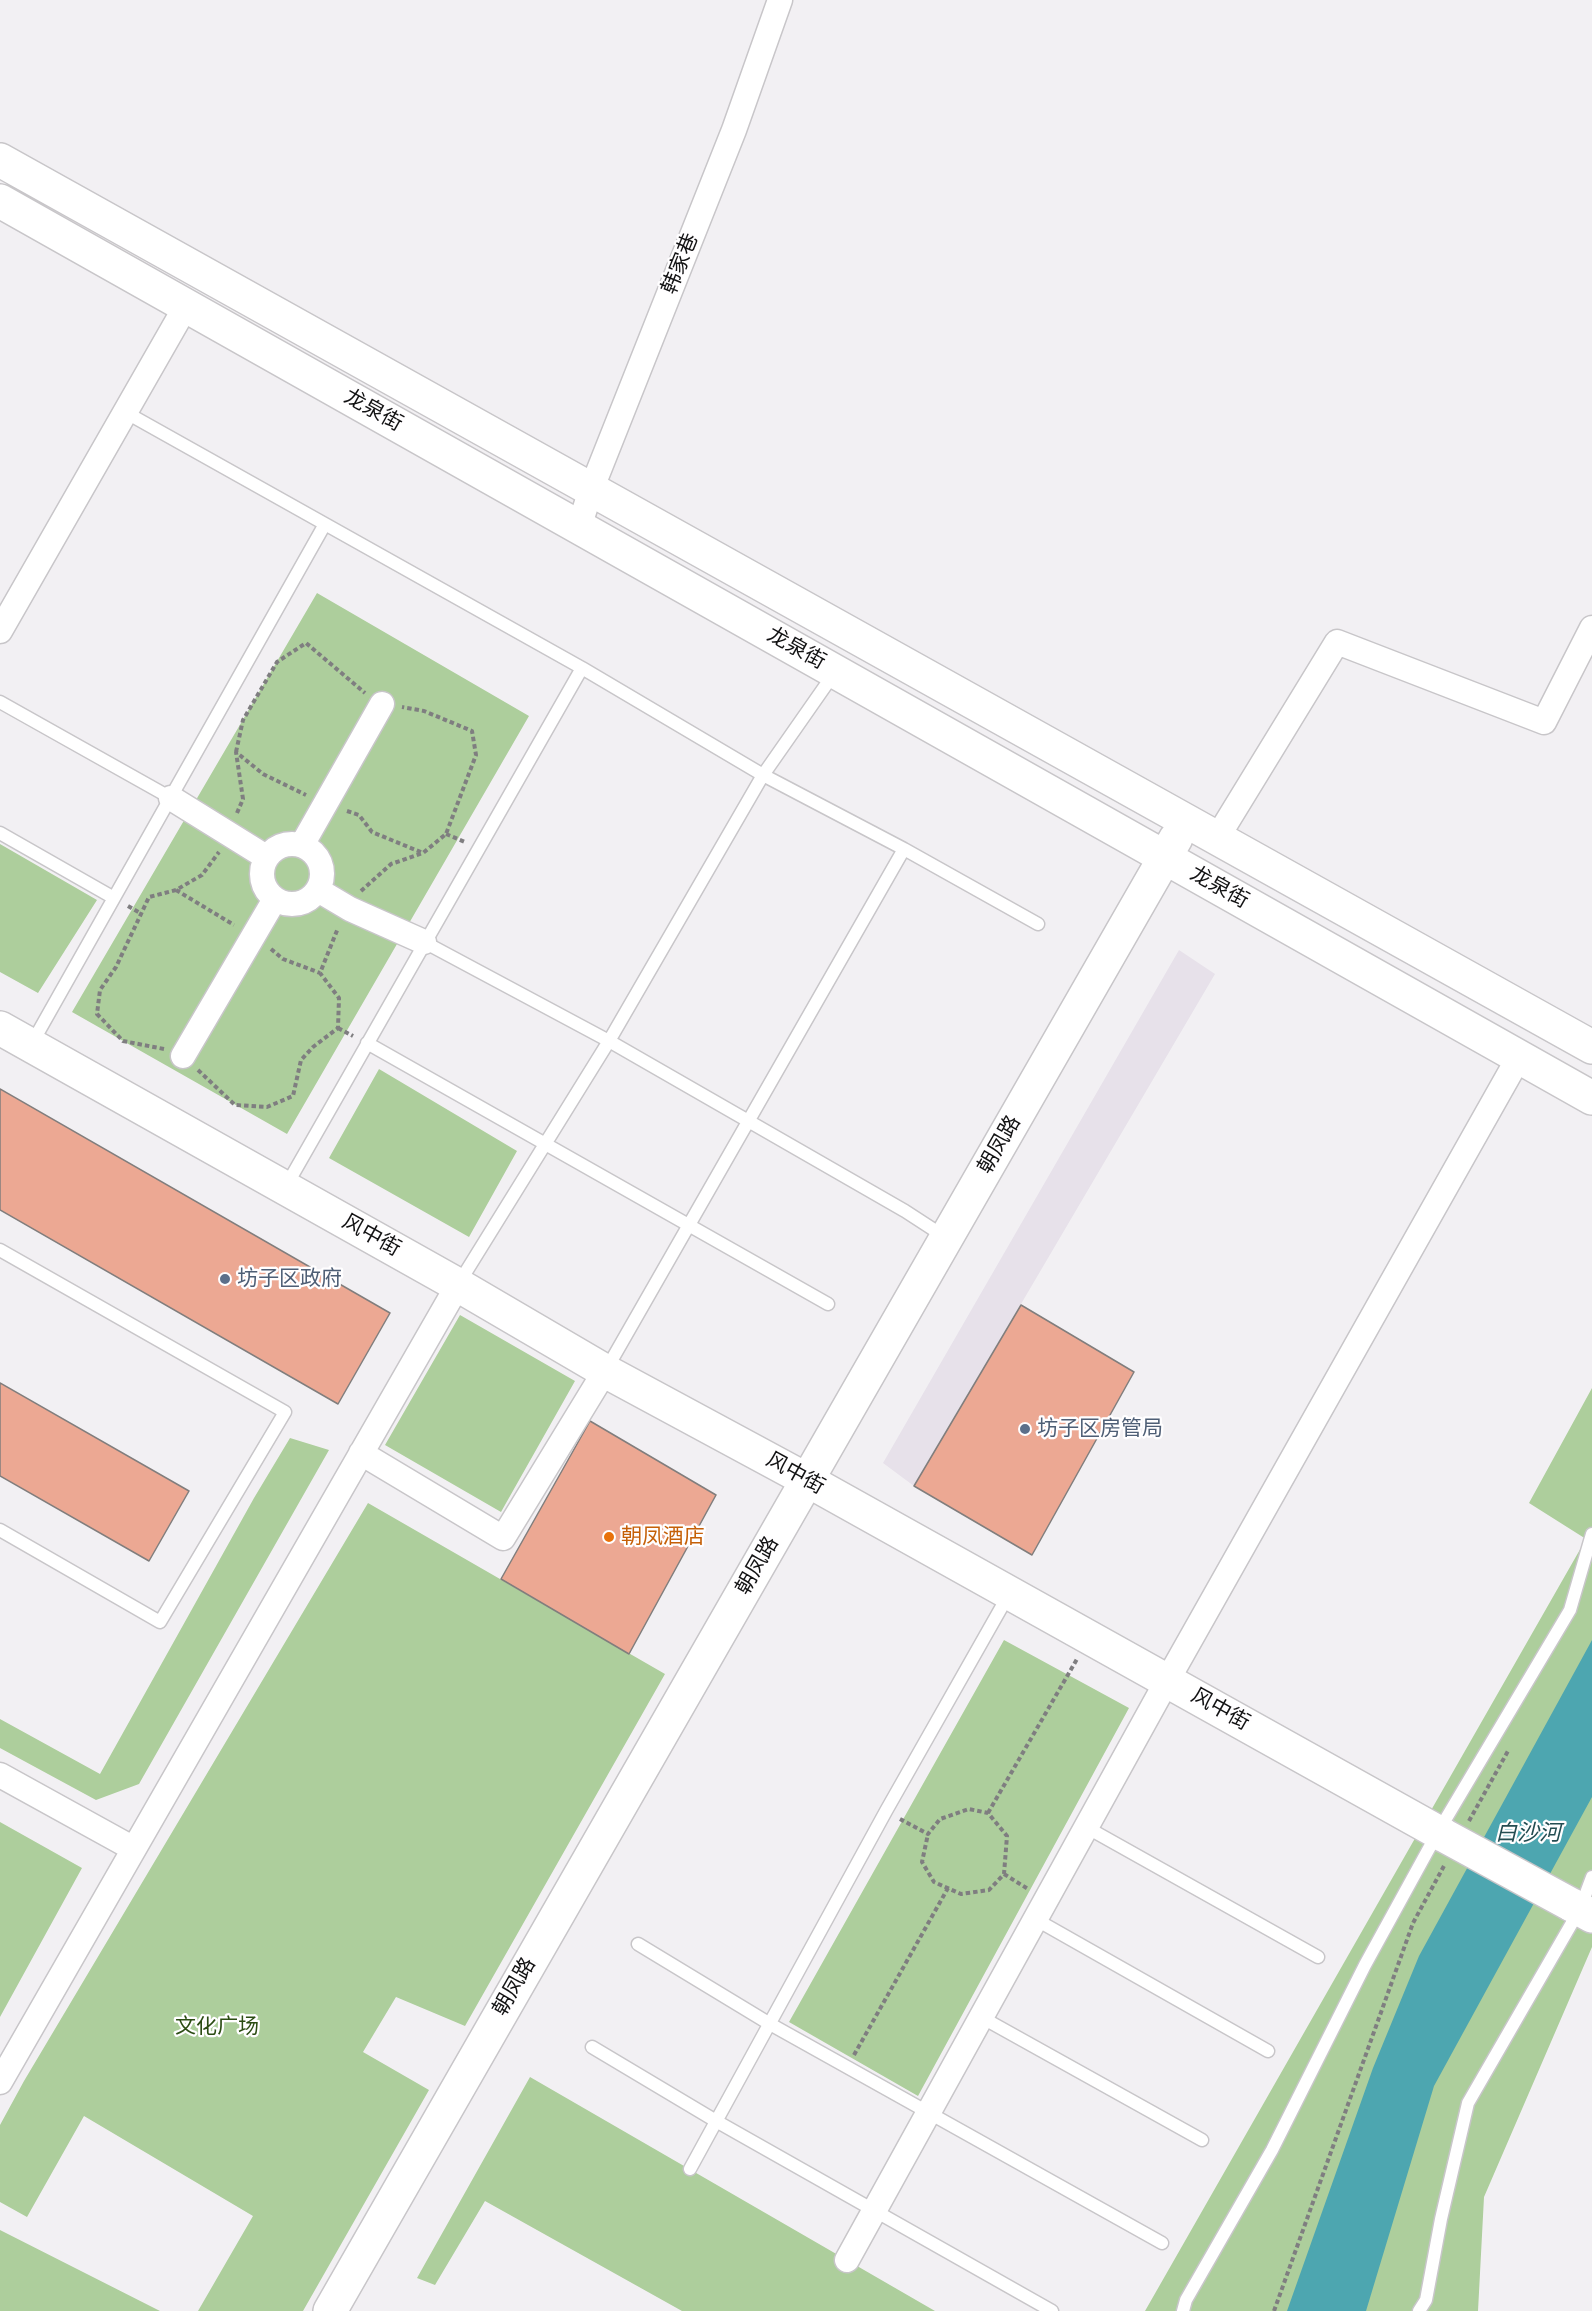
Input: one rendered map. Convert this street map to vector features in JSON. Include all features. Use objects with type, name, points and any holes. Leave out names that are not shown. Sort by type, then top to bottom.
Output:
[{"type":"street","name":"韩家巷","points":[[579,527],[591,490],[734,130],[780,0]]},
{"type":"street","name":"龙泉街","points":[[0,160],[1592,1047]]},
{"type":"street","name":"龙泉街","points":[[0,201],[1592,1098]]},
{"type":"street","points":[[0,631],[186,306]]},
{"type":"street","points":[[1217,838],[1337,642],[1544,722],[1592,628]]},
{"type":"street","points":[[302,845],[382,704]]},
{"type":"street","points":[[171,798],[266,856]]},
{"type":"street","name":"朝凤路","points":[[330,2311],[1186,821]]},
{"type":"street","points":[[292,843],[310,849],[320,864],[322,873],[318,890],[303,902],[293,904],[275,899],[263,884],[262,865],[266,856],[273,849],[292,843]]},
{"type":"street","points":[[318,890],[350,909],[424,942]]},
{"type":"street","points":[[183,1056],[275,899]]},
{"type":"street","name":"风中街","points":[[0,1028],[458,1285],[605,1371],[807,1480],[1448,1840],[1581,1910]]},
{"type":"street","points":[[847,2260],[1167,1681],[1520,1057]]},
{"type":"street","points":[[0,2082],[458,1285]]},
{"type":"street","points":[[362,1453],[503,1538],[605,1371]]},
{"type":"street","points":[[0,1775],[134,1849]]},
{"type":"lane","points":[[125,412],[582,668],[763,775],[904,849],[1038,924]]},
{"type":"lane","points":[[31,1046],[325,524]]},
{"type":"lane","points":[[285,1188],[582,668]]},
{"type":"lane","points":[[458,1285],[609,1041],[763,775],[836,671]]},
{"type":"lane","points":[[0,702],[171,798]]},
{"type":"lane","points":[[0,833],[114,898]]},
{"type":"lane","points":[[605,1371],[904,849]]},
{"type":"lane","points":[[424,942],[609,1041],[905,1211],[946,1238]]},
{"type":"lane","points":[[367,1043],[828,1304]]},
{"type":"lane","points":[[0,1250],[285,1412],[160,1622],[0,1530]]},
{"type":"lane","points":[[1183,2311],[1186,2300],[1272,2151],[1365,1965],[1448,1840],[1570,1610],[1592,1534]]},
{"type":"lane","points":[[690,2169],[886,1811],[1010,1593]]},
{"type":"lane","points":[[1086,1827],[1318,1957]]},
{"type":"lane","points":[[1419,2311],[1426,2300],[1441,2219],[1468,2103],[1581,1910],[1592,1877]]},
{"type":"lane","points":[[1040,1909],[1268,2051]]},
{"type":"lane","points":[[638,1944],[770,2024],[1162,2243]]},
{"type":"lane","points":[[981,2017],[1202,2140]]},
{"type":"lane","points":[[592,2047],[716,2121],[1052,2311]]},
{"type":"path","points":[[988,1813],[1089,1637]]},
{"type":"path","points":[[1274,2311],[1413,1923],[1448,1840],[1508,1751]]},
{"type":"path","points":[[969,1809],[988,1813],[1007,1836],[1004,1874],[989,1890],[962,1894],[934,1882],[922,1862],[928,1834],[940,1819],[969,1809]]},
{"type":"path","points":[[886,1811],[928,1834]]},
{"type":"path","points":[[1004,1874],[1040,1909]]},
{"type":"path","points":[[852,2058],[948,1888]]},
{"type":"shaded area","points":[[1179,950],[1215,974],[914,1486],[883,1463]]},
{"type":"green space","points":[[317,593],[529,716],[287,1134],[72,1012]]},
{"type":"green space","points":[[0,844],[97,900],[38,993],[0,972]]},
{"type":"green space","points":[[379,1069],[517,1151],[469,1237],[329,1158]]},
{"type":"green space","points":[[460,1315],[575,1381],[501,1512],[385,1445]]},
{"type":"green space","points":[[1592,1388],[1592,1947],[1484,2197],[1478,2311],[1145,2311],[1586,1539],[1529,1503]]},
{"type":"green space","points":[[290,1438],[329,1450],[139,1784],[96,1800],[0,1748],[0,1719],[100,1774],[254,1498]]},
{"type":"green space","name":"文化广场","points":[[368,1503],[665,1674],[465,2026],[396,1997],[363,2052],[429,2090],[303,2311],[198,2311],[253,2216],[84,2116],[27,2217],[0,2202],[0,2125]]},
{"type":"green space","points":[[1004,1640],[1129,1708],[918,2096],[789,2022]]},
{"type":"green space","points":[[0,1822],[82,1868],[0,2017]]},
{"type":"green space","points":[[530,2077],[935,2311],[682,2311],[485,2201],[435,2285],[417,2278]]},
{"type":"green space","points":[[0,2230],[160,2311],[0,2311]]},
{"type":"water","name":"白沙河","points":[[1592,1640],[1592,1797],[1434,2086],[1366,2311],[1287,2311],[1373,2068],[1419,1956]]},
{"type":"building","name":"坊子区政府","points":[[0,1089],[390,1313],[338,1404],[0,1210]]},
{"type":"building","name":"坊子区房管局","points":[[1021,1305],[1134,1372],[1032,1555],[914,1486]]},
{"type":"building","points":[[0,1383],[189,1491],[149,1561],[0,1476]]},
{"type":"building","name":"朝凤酒店","points":[[590,1421],[716,1495],[629,1654],[501,1579]]},
{"type":"place","name":"坊子区政府","points":[[225,1279]]},
{"type":"place","name":"坊子区房管局","points":[[1025,1429]]},
{"type":"place","name":"朝凤酒店","points":[[609,1537]]}]
